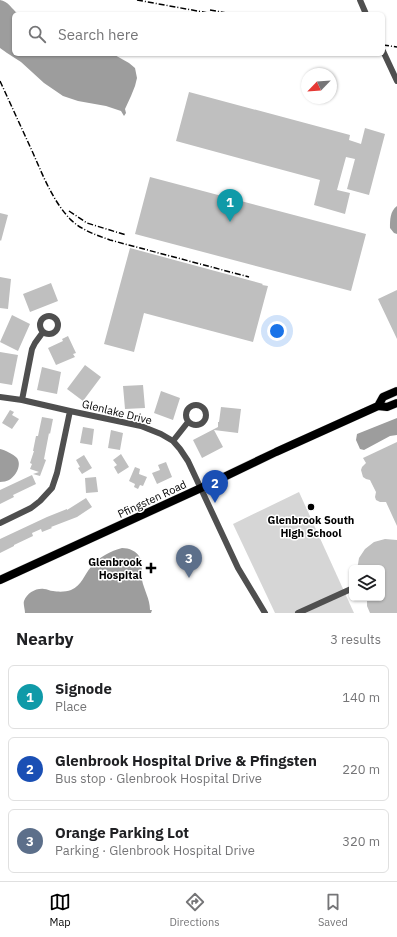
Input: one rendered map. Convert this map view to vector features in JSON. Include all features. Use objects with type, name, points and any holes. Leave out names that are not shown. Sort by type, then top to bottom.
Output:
[{"type":"main road","name":"Pfingsten Road","points":[[378,406],[383,397],[397,391]]},
{"type":"main road","name":"Pfingsten Road","points":[[0,580],[378,406],[387,407],[397,402]]},
{"type":"street","points":[[360,0],[365,12]]},
{"type":"street","points":[[385,55],[397,81]]},
{"type":"street","points":[[22,400],[32,349],[43,332]]},
{"type":"street","name":"Glenlake Drive","points":[[0,397],[22,400],[70,412],[141,426],[161,434],[173,442],[188,461],[238,568],[265,613]]},
{"type":"street","points":[[0,523],[31,508],[52,488],[57,474],[70,412]]},
{"type":"street","points":[[173,442],[188,422]]},
{"type":"street","points":[[298,613],[349,590]]},
{"type":"shaded area","points":[[0,0],[8,4],[16,12],[12,12],[12,56],[0,48]]},
{"type":"shaded area","points":[[12,56],[117,56],[135,68],[137,78],[125,109],[126,113],[124,116],[121,111],[106,106],[78,101],[63,96],[44,83],[21,62]]},
{"type":"shaded area","points":[[397,206],[397,234],[390,228],[390,219]]},
{"type":"shaded area","points":[[397,418],[397,435],[390,436],[364,450],[360,449],[356,440],[357,434]]},
{"type":"shaded area","points":[[0,449],[9,452],[17,458],[19,467],[12,478],[7,481],[0,482]]},
{"type":"shaded area","points":[[299,492],[354,613],[275,613],[233,524]]},
{"type":"shaded area","points":[[122,548],[132,550],[137,553],[140,558],[142,580],[150,610],[152,610],[151,613],[25,613],[24,601],[32,592],[38,589],[60,592],[71,590],[80,583],[97,560]]},
{"type":"building","points":[[189,92],[350,135],[349,140],[361,144],[365,128],[385,134],[369,195],[347,189],[355,159],[346,157],[337,190],[350,193],[345,214],[314,205],[320,180],[176,141]]},
{"type":"building","points":[[150,177],[366,234],[351,291],[135,234]]},
{"type":"building","points":[[0,213],[8,215],[1,241],[0,240]]},
{"type":"building","points":[[130,248],[268,286],[253,342],[144,313],[134,352],[104,344]]},
{"type":"building","points":[[0,277],[11,279],[8,309],[0,308]]},
{"type":"building","points":[[51,283],[58,301],[30,312],[23,294]]},
{"type":"building","points":[[397,290],[397,339],[378,299]]},
{"type":"building","points":[[12,315],[30,324],[18,351],[0,342]]},
{"type":"building","points":[[68,336],[76,353],[73,354],[75,357],[56,365],[48,348],[63,341],[62,339]]},
{"type":"building","points":[[0,352],[18,355],[12,385],[0,383]]},
{"type":"building","points":[[85,365],[101,377],[83,401],[67,389]]},
{"type":"building","points":[[42,367],[61,372],[57,394],[37,390]]},
{"type":"building","points":[[143,385],[145,408],[125,409],[123,386]]},
{"type":"building","points":[[161,391],[180,398],[173,420],[154,413]]},
{"type":"building","points":[[221,407],[241,409],[238,433],[214,430],[223,447],[202,458],[193,440],[218,427]]},
{"type":"building","points":[[10,410],[14,412],[12,415],[19,419],[12,429],[2,423]]},
{"type":"building","points":[[42,417],[53,419],[44,459],[46,460],[40,476],[33,474],[39,472],[30,469],[32,464],[30,463]]},
{"type":"building","points":[[83,427],[94,429],[92,445],[80,443]]},
{"type":"building","points":[[111,430],[123,433],[120,450],[108,448]]},
{"type":"building","name":"Glenbrook South High School","points":[[397,442],[397,526],[386,502],[376,500],[376,492],[370,480],[363,477],[361,470],[366,463],[363,458]]},
{"type":"building","points":[[121,454],[129,467],[118,474],[114,467],[117,465],[113,460]]},
{"type":"building","points":[[84,455],[92,468],[82,474],[78,468],[80,467],[76,460]]},
{"type":"building","points":[[166,462],[172,477],[157,484],[152,473],[160,470],[158,465]]},
{"type":"building","points":[[135,467],[140,469],[139,474],[147,477],[143,486],[140,485],[138,489],[134,487],[135,484],[129,481]]},
{"type":"building","points":[[32,475],[36,484],[13,495],[14,497],[0,504],[0,490]]},
{"type":"building","points":[[96,477],[98,492],[86,493],[85,478]]},
{"type":"building","points":[[86,498],[92,507],[77,517],[42,532],[41,529],[32,533],[33,536],[0,553],[0,539],[47,517],[67,510]]},
{"type":"building","name":"Glenbrook South High School","points":[[385,539],[397,540],[397,613],[370,613],[367,606],[367,601],[385,601],[385,565],[358,565],[359,558],[365,549],[374,542]]},
{"type":"railway","points":[[137,0],[203,12]]},
{"type":"railway","points":[[210,10],[222,12]]},
{"type":"railway","points":[[385,45],[397,47]]},
{"type":"railway","points":[[0,81],[49,188],[58,204],[74,223],[89,232],[110,240],[249,277]]},
{"type":"railway","points":[[69,211],[87,223],[126,235]]},
{"type":"place","name":"Signode","points":[[230,222]]},
{"type":"place","name":"Glenbrook Hospital Drive & Pfingsten","points":[[215,503]]},
{"type":"place","name":"Glenbrook South High School","points":[[311,507]]},
{"type":"place","name":"Glenbrook Hospital","points":[[151,568]]},
{"type":"place","name":"Orange Parking Lot","points":[[189,578]]}]
